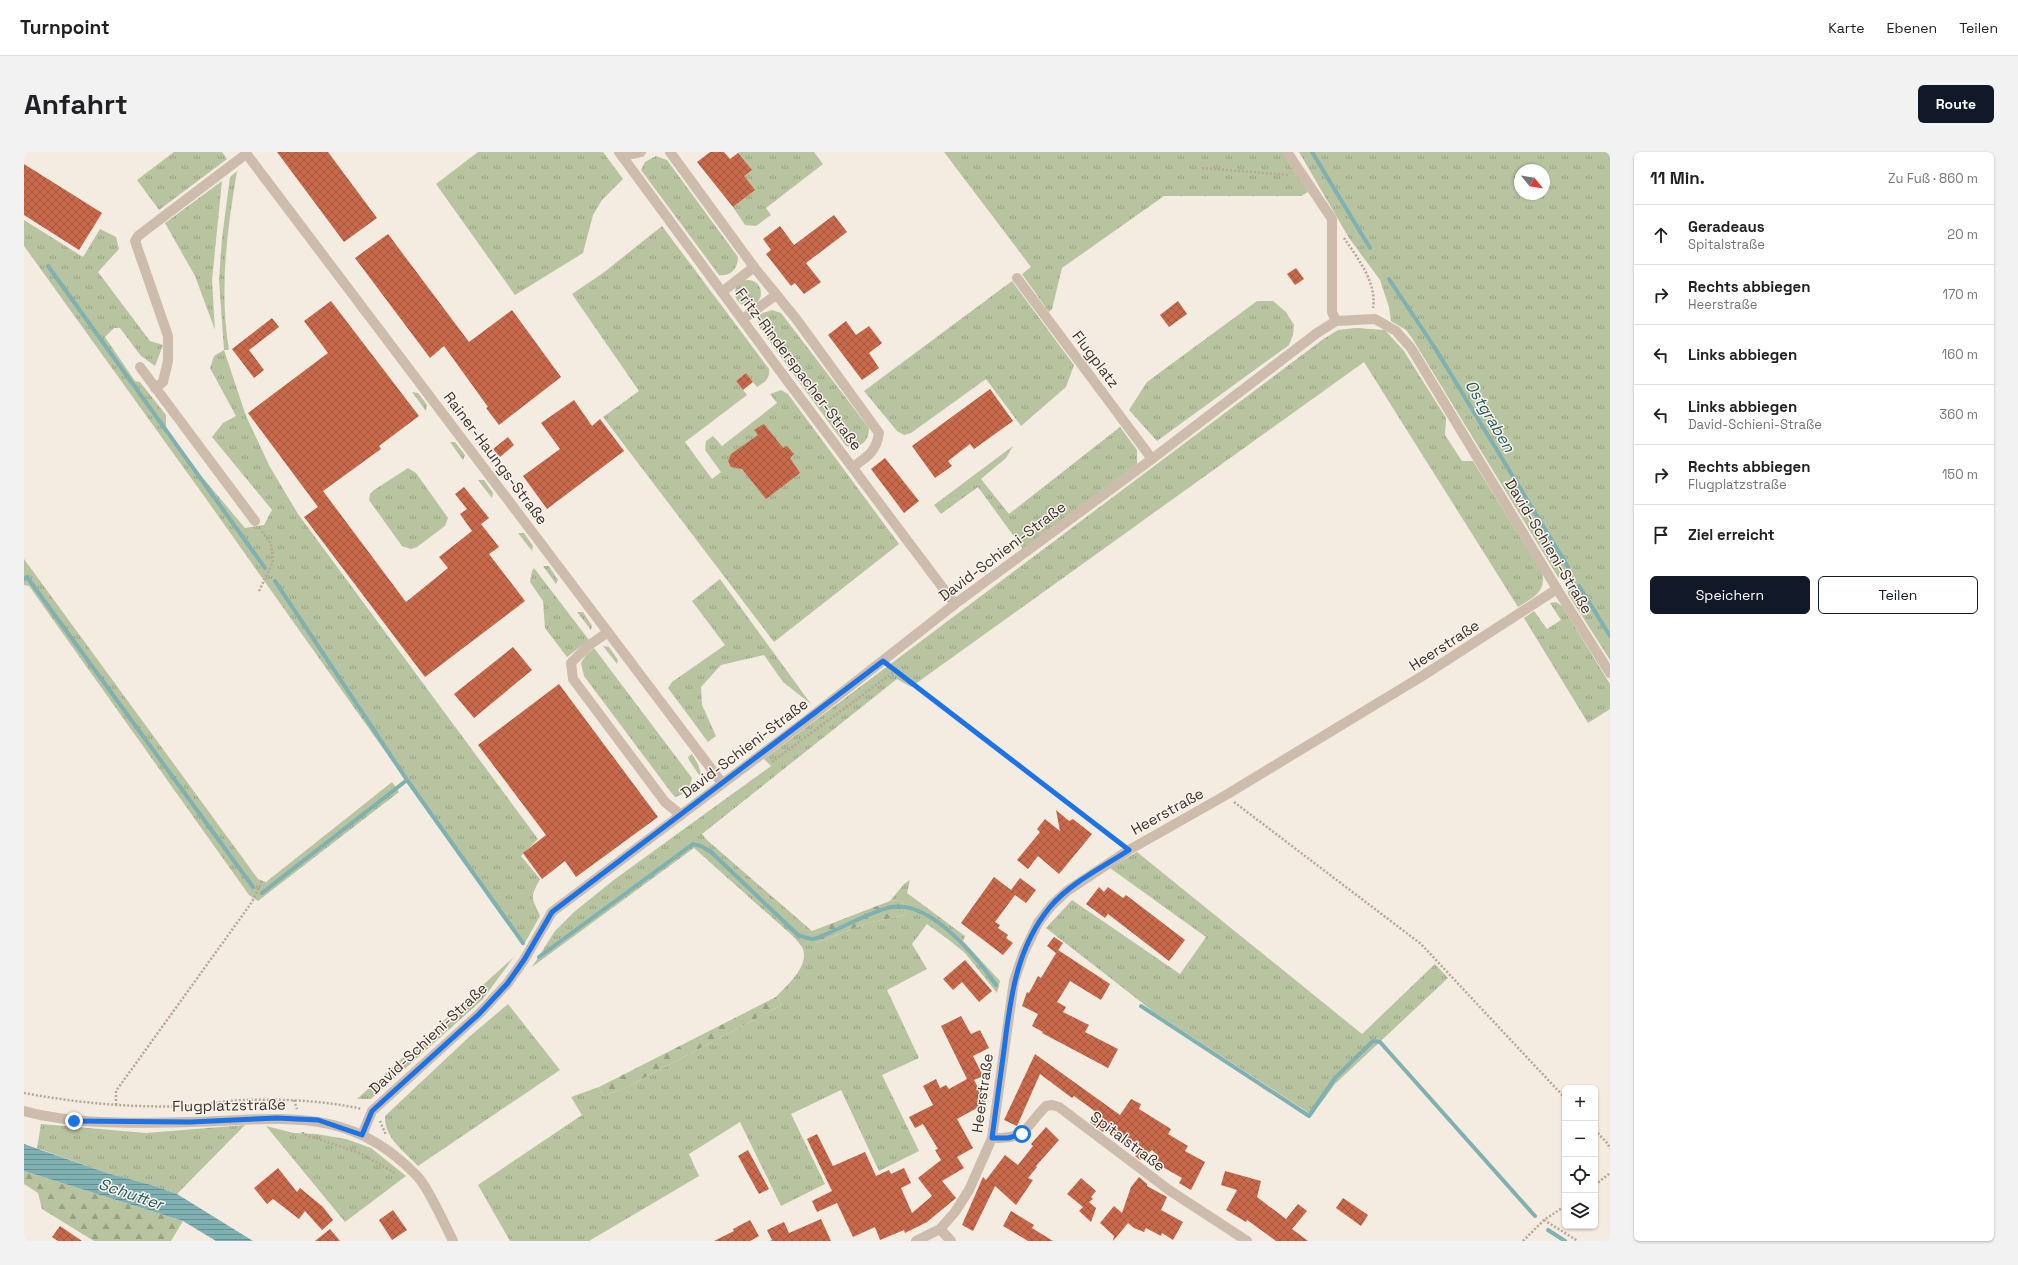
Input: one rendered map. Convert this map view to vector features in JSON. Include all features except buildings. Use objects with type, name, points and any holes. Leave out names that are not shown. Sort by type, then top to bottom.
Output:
[{"type":"street","points":[[620,154],[641,152]]},
{"type":"street","points":[[670,152],[754,267],[797,320],[879,433],[877,445],[870,454],[853,467]]},
{"type":"street","points":[[1287,152],[1332,219],[1332,312],[1336,322]]},
{"type":"street","points":[[156,388],[163,382],[168,361],[168,336],[136,242],[138,236],[246,153]]},
{"type":"street","name":"Rainer-Haungs-Straße","points":[[246,153],[722,783]]},
{"type":"street","name":"Fritz-Rinderspacher-Straße","points":[[620,154],[956,604]]},
{"type":"street","points":[[722,292],[754,267]]},
{"type":"street","name":"Flugplatz","points":[[1017,278],[1152,458]]},
{"type":"street","points":[[744,319],[776,295]]},
{"type":"street","name":"David-Schieni-Straße","points":[[362,1135],[372,1111],[479,1014],[502,989],[524,960],[552,912],[956,604],[1152,458],[1316,333],[1336,322],[1374,318],[1396,330],[1411,348],[1557,589],[1610,673]]},
{"type":"street","points":[[140,367],[254,521]]},
{"type":"street","name":"Heerstraße","points":[[940,1229],[955,1212],[969,1190],[992,1138],[1014,981],[1024,952],[1038,923],[1051,906],[1067,891],[1129,850],[1226,795],[1424,676],[1557,589]]},
{"type":"street","points":[[608,632],[588,646],[572,663],[573,678],[665,802],[681,815]]},
{"type":"street","name":"Spitalstraße","points":[[992,1138],[1008,1138],[1022,1134],[1046,1106],[1052,1105],[1059,1107],[1169,1190],[1247,1241]]},
{"type":"street","name":"Flugplatzstraße","points":[[24,1111],[74,1121],[190,1122],[277,1118],[318,1120],[362,1135],[390,1151],[420,1179],[453,1241]]},
{"type":"street","points":[[916,1241],[940,1229],[951,1241]]},
{"type":"path","points":[[1202,168],[1302,176]]},
{"type":"path","points":[[1332,219],[1365,270],[1375,297],[1372,312],[1374,318]]},
{"type":"path","points":[[254,521],[271,544],[273,562],[259,592]]},
{"type":"path","points":[[883,661],[1129,850]]},
{"type":"path","points":[[768,764],[895,671]]},
{"type":"path","points":[[1226,795],[1421,944],[1562,1095]]},
{"type":"path","points":[[116,1105],[116,1091],[252,902],[262,881]]},
{"type":"path","points":[[24,1093],[70,1101],[116,1105],[188,1106],[240,1100],[294,1100],[338,1104],[372,1111]]},
{"type":"path","points":[[382,1116],[380,1122],[385,1134],[392,1144],[390,1151]]},
{"type":"path","points":[[299,1119],[304,1134],[360,1153],[398,1175]]},
{"type":"path","points":[[1598,1133],[1608,1144],[1610,1149]]},
{"type":"path","points":[[1598,1182],[1610,1172]]},
{"type":"path","points":[[1523,1241],[1544,1220],[1562,1208]]},
{"type":"path","points":[[1544,1220],[1578,1241]]},
{"type":"green space","points":[[174,152],[222,152],[227,159],[159,210],[137,180]]},
{"type":"green space","points":[[478,152],[603,152],[623,179],[602,200],[593,215],[583,253],[515,295],[436,184]]},
{"type":"green space","points":[[814,152],[823,164],[766,208],[771,215],[756,226],[745,225],[733,207],[755,190],[739,180],[751,170],[738,153]]},
{"type":"green space","points":[[944,152],[1282,152],[1308,192],[1301,196],[1164,196],[1062,268],[1052,309],[1049,312],[1022,274],[1031,267]]},
{"type":"green space","points":[[1299,152],[1610,152],[1610,660],[1568,594],[1568,585],[1566,581],[1558,577],[1412,338],[1406,330],[1391,321],[1389,307],[1380,280],[1349,238]]},
{"type":"green space","points":[[656,156],[667,160],[738,257],[737,265],[733,271],[727,275],[719,275],[641,170],[645,162]]},
{"type":"green space","points":[[237,171],[227,238],[224,283],[226,328],[229,350],[224,350],[219,280],[222,238],[230,177]]},
{"type":"green space","points":[[222,181],[212,280],[215,330],[195,276],[165,223]]},
{"type":"green space","points":[[24,220],[83,257],[100,229],[116,237],[119,249],[98,272],[150,341],[163,345],[155,366],[141,356],[120,328],[114,328],[105,337],[135,381],[140,382],[166,415],[166,434],[245,528],[264,525],[272,510],[212,437],[223,423],[236,416],[210,368],[214,356],[224,350],[246,416],[270,467],[298,514],[538,839],[521,856],[540,879],[534,891],[533,898],[540,916],[523,946],[209,503],[24,246]]},
{"type":"green space","points":[[662,226],[769,369],[769,375],[766,380],[757,387],[746,373],[736,381],[747,395],[685,442],[712,479],[721,472],[705,450],[706,441],[713,436],[722,446],[777,403],[770,394],[781,390],[788,394],[899,544],[774,642],[603,417],[639,391],[572,294],[603,273]]},
{"type":"green space","points":[[748,280],[757,284],[761,293],[757,302],[748,306],[739,302],[735,293],[739,284]]},
{"type":"green space","points":[[1012,281],[1074,365],[1066,387],[1021,426],[986,379],[911,433],[904,435],[897,431],[864,391]]},
{"type":"green space","points":[[1257,301],[1273,301],[1286,312],[1294,325],[1293,335],[1289,345],[1157,441],[1129,410],[1147,382]]},
{"type":"green space","points":[[772,310],[781,313],[869,428],[869,433],[863,443],[851,447],[846,446],[759,327],[758,320],[760,314]]},
{"type":"green space","points":[[1355,328],[1385,330],[1404,351],[1446,418],[1445,435],[1462,461],[1473,461],[1542,573],[1542,585],[1537,594],[1518,607],[1364,362],[911,687],[897,679],[702,834],[812,931],[812,946],[867,923],[906,915],[902,900],[890,901],[904,884],[910,880],[907,893],[965,936],[963,941],[1000,981],[997,993],[965,953],[927,924],[912,944],[927,969],[887,990],[919,1058],[882,1075],[919,1151],[879,1171],[841,1090],[791,1114],[825,1184],[781,1206],[740,1122],[689,1154],[699,1176],[589,1241],[510,1241],[478,1185],[582,1115],[571,1097],[599,1087],[603,1096],[623,1089],[782,1005],[776,997],[796,975],[803,962],[804,956],[803,949],[795,938],[694,848],[532,967],[555,931],[574,912],[615,879],[771,766],[764,759],[1322,340],[1338,330]]},
{"type":"green space","points":[[412,392],[418,393],[427,405],[426,411]]},
{"type":"green space","points":[[1120,427],[1137,450],[1137,464],[1023,549],[978,487],[941,514],[934,505],[1013,446],[1006,458],[981,479],[1009,514]]},
{"type":"green space","points":[[450,442],[455,442],[465,455],[463,460]]},
{"type":"green space","points":[[408,468],[416,473],[448,518],[445,526],[417,547],[411,549],[402,546],[369,500],[370,494],[374,490]]},
{"type":"green space","points":[[478,480],[484,480],[493,493],[492,498]]},
{"type":"green space","points":[[518,533],[524,533],[533,546],[532,551]]},
{"type":"green space","points":[[24,559],[258,879],[266,882],[392,782],[399,792],[258,901],[249,895],[29,586],[24,585]]},
{"type":"green space","points":[[543,566],[549,566],[558,580],[556,584]]},
{"type":"green space","points":[[534,568],[589,640],[567,657],[545,628],[543,601],[530,582]]},
{"type":"green space","points":[[720,579],[811,704],[783,682],[764,655],[721,665],[701,687],[702,705],[716,736],[708,742],[668,688],[672,682],[725,645],[692,601]]},
{"type":"green space","points":[[1556,602],[1562,606],[1610,684],[1610,709],[1588,723],[1524,618],[1534,611],[1547,629],[1561,620],[1550,603]]},
{"type":"green space","points":[[577,612],[583,612],[592,626],[591,630]]},
{"type":"green space","points":[[603,646],[609,647],[618,660],[617,664]]},
{"type":"green space","points":[[594,648],[692,778],[689,787],[681,794],[675,797],[670,791],[584,676],[581,663],[586,655]]},
{"type":"green space","points":[[692,754],[698,764],[701,774],[699,775],[688,757]]},
{"type":"green space","points":[[1137,852],[1362,1034],[1435,964],[1448,978],[1335,1084],[1312,1115],[1154,1012],[1046,928],[1072,900],[1180,974],[1206,937],[1110,868]]},
{"type":"green space","points":[[902,900],[906,915],[867,923],[817,943],[812,947],[812,931],[890,901]]},
{"type":"green space","points":[[514,957],[482,1000],[371,1099],[357,1099]]},
{"type":"green space","points":[[776,997],[782,1005],[623,1089],[603,1096],[599,1087]]},
{"type":"green space","points":[[508,1004],[560,1070],[418,1166],[391,1138],[385,1116],[469,1037]]},
{"type":"green space","points":[[41,1124],[146,1133],[245,1125],[177,1194],[155,1186],[107,1173],[37,1148]]},
{"type":"green space","points":[[266,1126],[294,1133],[316,1134],[346,1139],[371,1148],[406,1176],[345,1222]]},
{"type":"green space","points":[[24,1171],[183,1221],[171,1241],[94,1241],[42,1209],[38,1193],[24,1184]]},
{"type":"water","name":"Schutter","points":[[24,1144],[107,1173],[155,1186],[177,1194],[253,1241],[216,1241],[183,1221],[24,1171]]},
{"type":"waterway","name":"Ostgraben","points":[[1312,152],[1370,248]]},
{"type":"waterway","points":[[48,266],[265,568]]},
{"type":"waterway","name":"Ostgraben","points":[[1389,279],[1435,348],[1568,567]]},
{"type":"waterway","points":[[24,579],[27,577],[253,887]]},
{"type":"waterway","points":[[275,581],[407,780]]},
{"type":"waterway","name":"Ostgraben","points":[[1579,586],[1610,636]]},
{"type":"waterway","points":[[262,893],[407,780],[523,943]]},
{"type":"waterway","points":[[539,957],[693,844],[701,846],[711,852],[798,935],[811,939],[817,938],[881,910],[892,907],[907,907],[937,921],[951,933],[965,946],[996,985]]},
{"type":"waterway","points":[[1141,1006],[1309,1116],[1335,1078],[1373,1041],[1380,1042],[1535,1216]]},
{"type":"waterway","points":[[1548,1230],[1565,1241]]},
{"type":"route","points":[[74,1121],[190,1122],[277,1118],[318,1120],[362,1135],[372,1111],[479,1014],[507,984],[524,960],[552,912],[883,661],[1129,850],[1067,891],[1051,906],[1038,923],[1024,952],[1014,981],[992,1138],[1008,1138],[1022,1134]]}]
